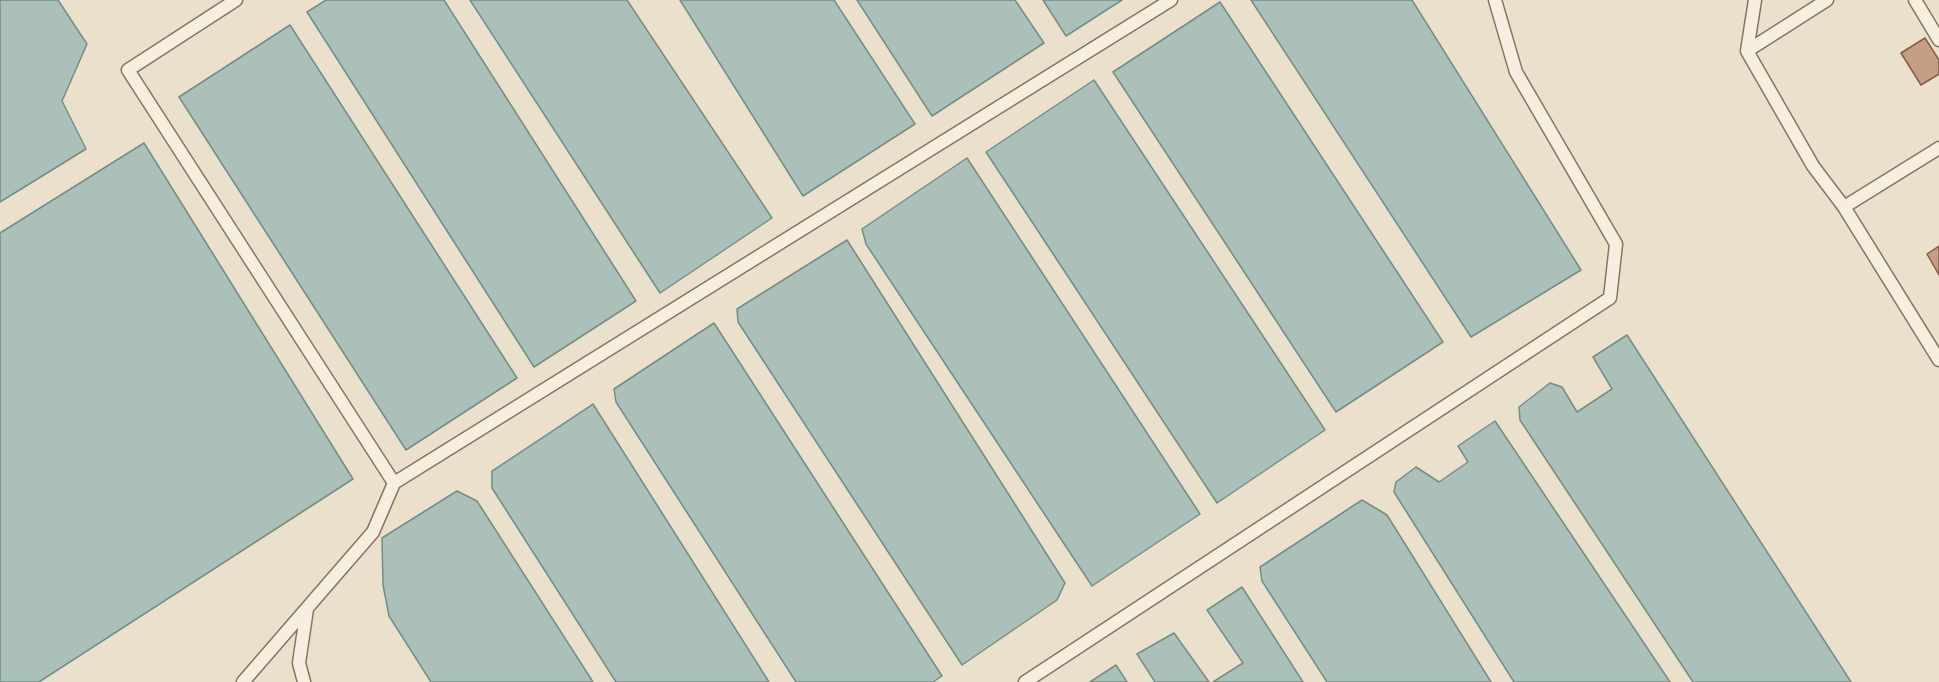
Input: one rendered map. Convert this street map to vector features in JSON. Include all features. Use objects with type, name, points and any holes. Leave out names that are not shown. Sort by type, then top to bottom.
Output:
[{"type":"lane","points":[[236,0],[128,70],[394,483]]},
{"type":"lane","points":[[243,682],[373,532],[394,483],[1171,0]]},
{"type":"lane","points":[[1025,682],[1610,298],[1616,244],[1516,72],[1496,0]]},
{"type":"lane","points":[[1755,0],[1747,51],[1813,166],[1844,207],[1939,360]]},
{"type":"lane","points":[[1747,51],[1827,0]]},
{"type":"lane","points":[[1915,0],[1939,40]]},
{"type":"lane","points":[[1844,207],[1939,148]]},
{"type":"lane","points":[[303,682],[299,663],[307,608]]},
{"type":"water","points":[[0,0],[58,0],[87,44],[62,101],[86,149],[0,202]]},
{"type":"water","points":[[326,0],[444,0],[636,301],[534,367],[307,12]]},
{"type":"water","points":[[470,0],[627,0],[772,218],[660,293]]},
{"type":"water","points":[[680,0],[834,0],[915,124],[803,196]]},
{"type":"water","points":[[857,0],[1015,0],[1044,43],[932,116]]},
{"type":"water","points":[[1043,0],[1122,0],[1066,36]]},
{"type":"water","points":[[1251,0],[1412,0],[1581,270],[1471,337]]},
{"type":"water","points":[[1220,2],[1443,342],[1336,412],[1113,72]]},
{"type":"water","points":[[290,25],[517,378],[406,450],[179,97]]},
{"type":"water","points":[[1094,80],[1325,430],[1217,503],[986,152]]},
{"type":"water","points":[[144,143],[353,479],[39,682],[0,682],[0,233]]},
{"type":"water","points":[[967,158],[1200,514],[1092,586],[866,244],[862,229]]},
{"type":"water","points":[[847,240],[1065,583],[1057,600],[962,665],[738,322],[737,309]]},
{"type":"water","points":[[714,323],[942,676],[933,682],[796,682],[616,402],[614,389]]},
{"type":"water","points":[[1627,335],[1851,682],[1693,682],[1520,420],[1519,407],[1550,383],[1562,387],[1577,412],[1612,389],[1593,357]]},
{"type":"water","points":[[593,404],[769,682],[616,682],[492,488],[492,471]]},
{"type":"water","points":[[1495,421],[1670,682],[1514,682],[1394,492],[1396,482],[1416,467],[1439,482],[1468,462],[1458,446]]},
{"type":"water","points":[[457,491],[477,501],[593,682],[431,682],[389,616],[383,585],[382,538]]},
{"type":"water","points":[[1362,500],[1387,515],[1491,682],[1327,682],[1262,581],[1260,567]]},
{"type":"water","points":[[1242,587],[1303,682],[1213,682],[1243,663],[1207,610]]},
{"type":"water","points":[[1174,633],[1209,682],[1155,682],[1137,654]]},
{"type":"water","points":[[1116,665],[1127,682],[1090,682]]},
{"type":"building","points":[[1925,38],[1939,60],[1939,74],[1921,85],[1901,53]]},
{"type":"building","points":[[1939,246],[1939,275],[1927,254]]}]
